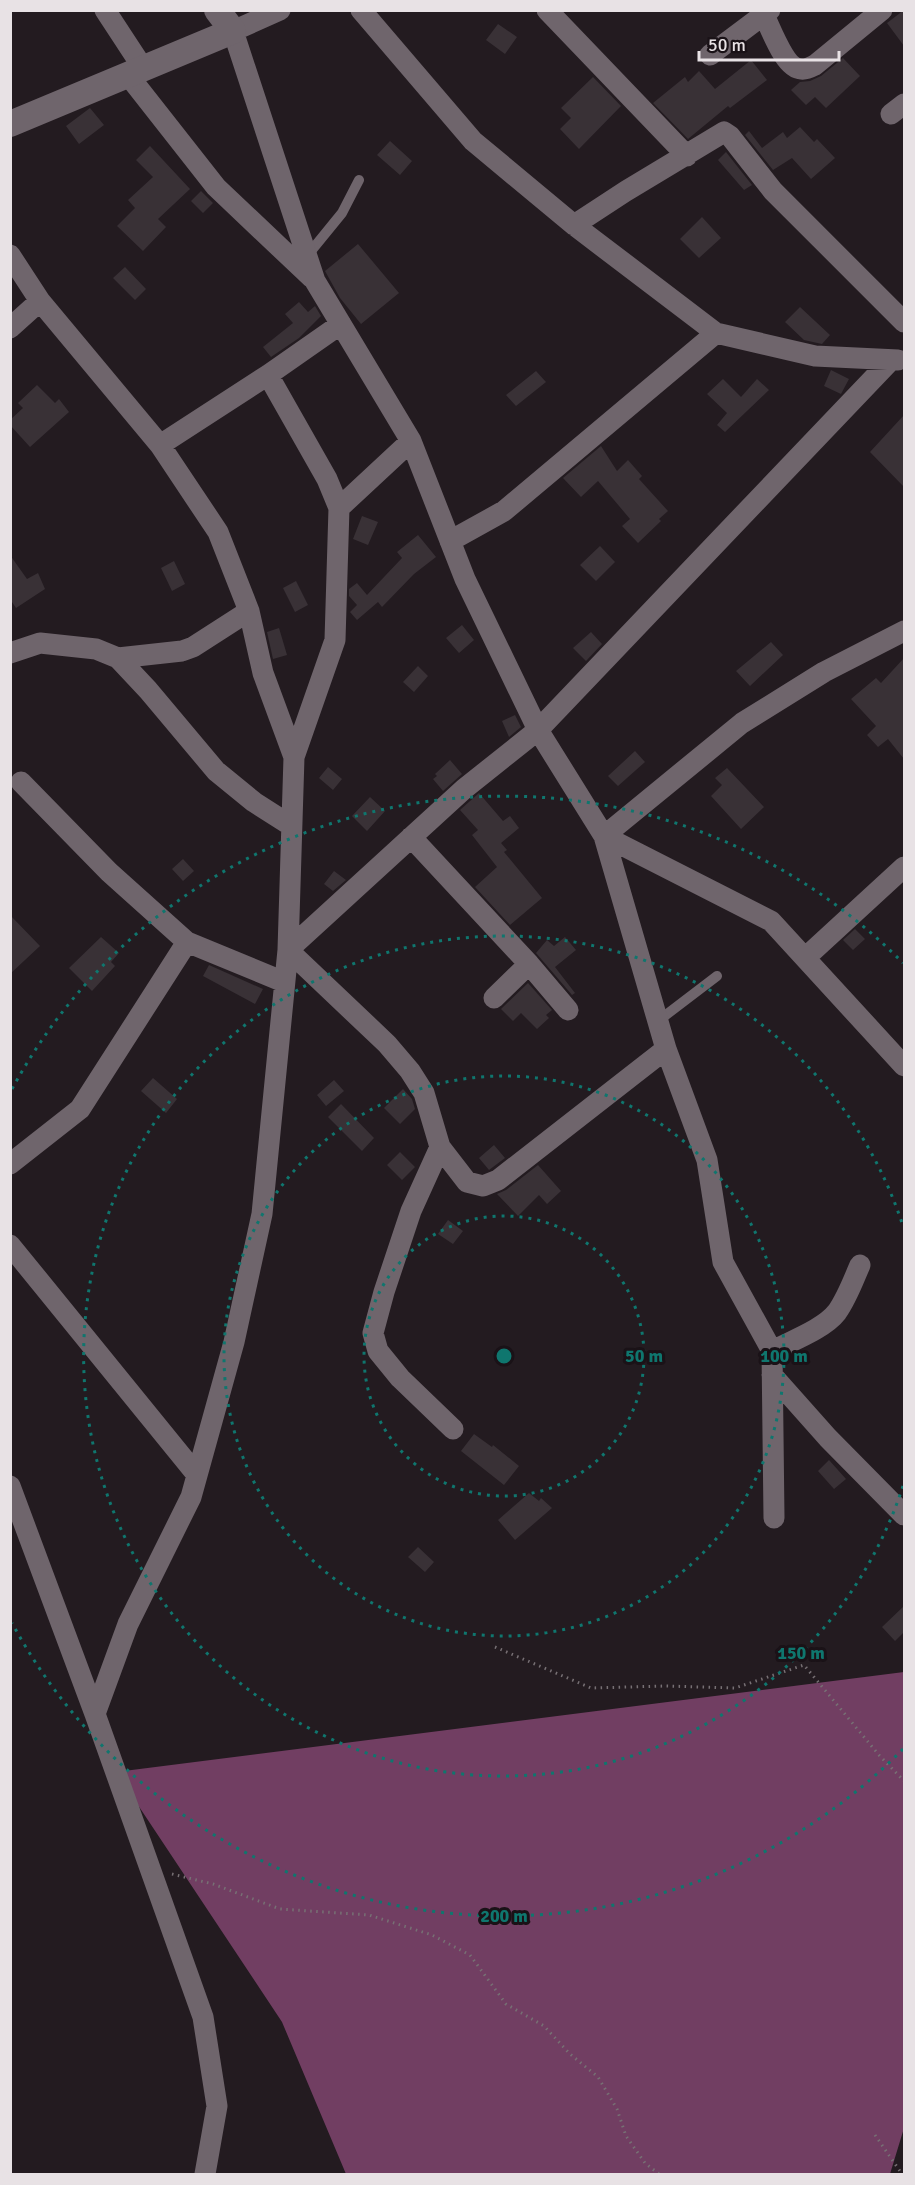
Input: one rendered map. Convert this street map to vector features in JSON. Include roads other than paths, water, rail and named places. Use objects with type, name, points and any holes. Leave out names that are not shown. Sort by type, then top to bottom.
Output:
[{"type":"street","points":[[105,10],[136,72],[216,187],[315,281]]},
{"type":"street","points":[[217,10],[233,31],[315,281],[411,441],[465,579],[538,730],[604,836],[666,1049],[706,1160],[723,1262],[772,1351],[774,1518]]},
{"type":"street","points":[[10,124],[280,10]]},
{"type":"street","points":[[361,10],[473,141],[574,225],[716,333],[815,356],[898,360]]},
{"type":"street","points":[[547,10],[687,156]]},
{"type":"street","points":[[710,55],[767,13],[785,58],[793,67],[803,70],[815,65],[882,10]]},
{"type":"street","points":[[574,225],[724,132],[730,136],[773,191],[904,322]]},
{"type":"street","points":[[10,255],[40,301],[160,445],[218,532],[249,611],[263,673],[294,757]]},
{"type":"street","points":[[10,328],[40,301]]},
{"type":"street","points":[[160,445],[268,375],[341,324]]},
{"type":"street","points":[[450,542],[504,511],[716,333]]},
{"type":"street","points":[[288,950],[464,789],[538,730],[898,360]]},
{"type":"street","points":[[95,1714],[128,1624],[191,1497],[234,1342],[262,1214],[288,950],[290,825],[294,757],[335,640],[339,508],[327,479],[268,375]]},
{"type":"street","points":[[339,508],[411,441]]},
{"type":"street","points":[[118,658],[182,651],[193,647],[249,611]]},
{"type":"street","points":[[604,836],[742,723],[824,672],[904,631]]},
{"type":"street","points":[[10,653],[40,643],[96,649],[118,658],[216,771],[254,802],[290,825]]},
{"type":"street","points":[[21,782],[109,872],[187,942],[284,982]]},
{"type":"street","points":[[604,836],[771,921],[904,1066]]},
{"type":"street","points":[[411,837],[529,964],[568,1010]]},
{"type":"street","points":[[805,958],[904,867]]},
{"type":"street","points":[[10,1164],[80,1109],[187,942]]},
{"type":"street","points":[[288,950],[387,1044],[410,1071],[424,1093],[440,1147],[468,1182],[483,1186],[498,1180],[666,1049]]},
{"type":"street","points":[[494,998],[529,964]]},
{"type":"street","points":[[440,1147],[411,1211],[373,1333],[378,1352],[400,1378],[453,1429]]},
{"type":"street","points":[[10,1245],[197,1475]]},
{"type":"street","points":[[772,1351],[828,1321],[837,1313],[860,1265]]},
{"type":"street","points":[[772,1376],[828,1438],[904,1515]]},
{"type":"street","points":[[10,1486],[95,1714],[203,2017],[217,2106],[205,2175]]},
{"type":"lane","points":[[307,256],[342,213],[359,180]]},
{"type":"lane","points":[[658,1021],[717,976]]}]
